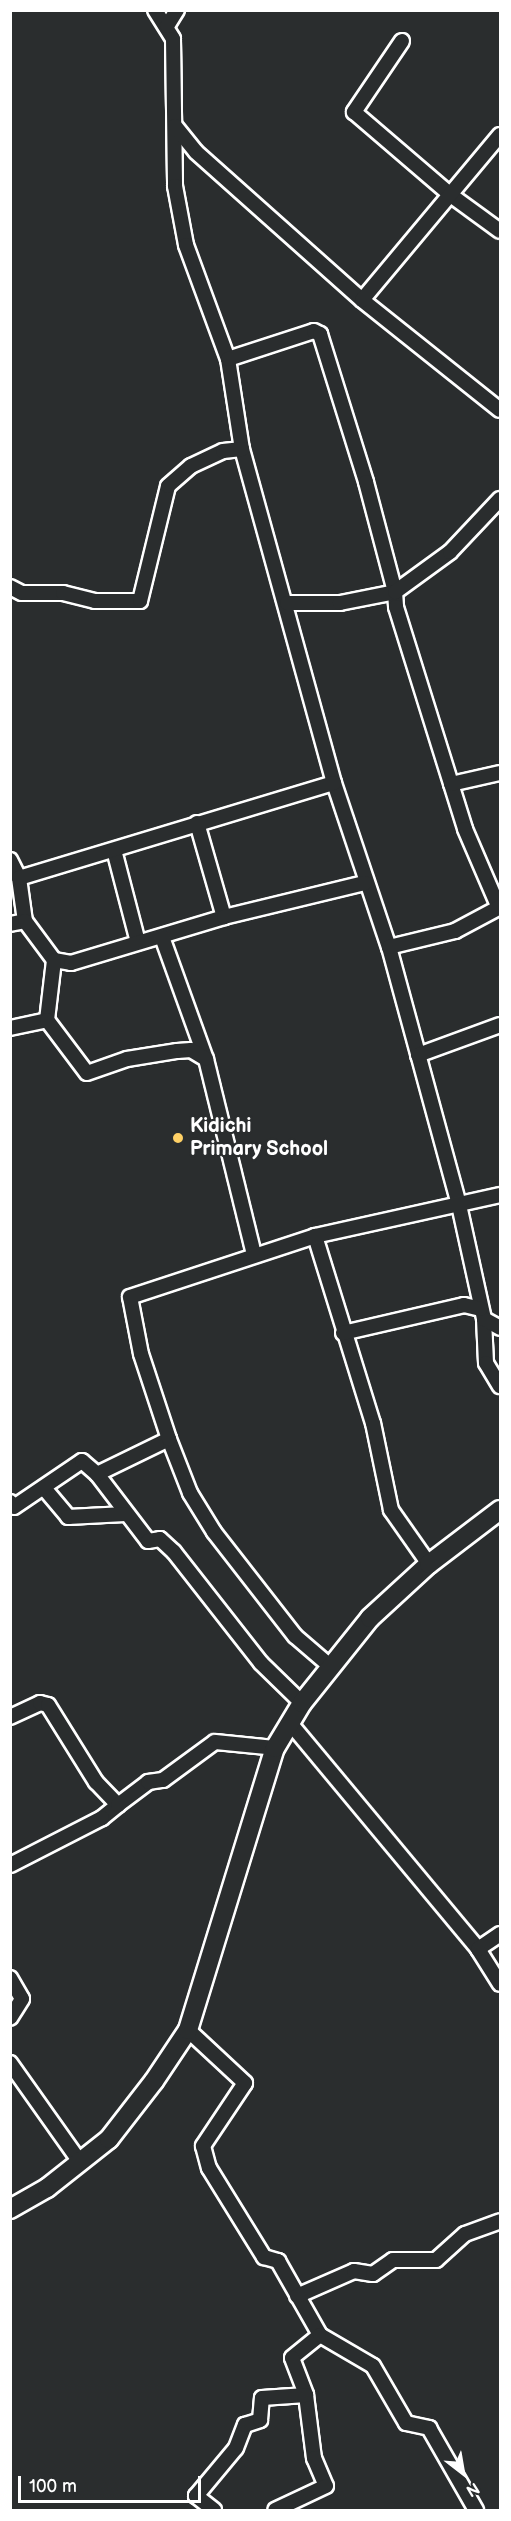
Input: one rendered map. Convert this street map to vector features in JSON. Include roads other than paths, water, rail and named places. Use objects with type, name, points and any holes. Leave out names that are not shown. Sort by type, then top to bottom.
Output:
[{"type":"street","points":[[155,10],[173,39],[175,186],[186,245],[228,358],[242,449],[287,603],[334,783],[364,882],[389,947],[459,1205],[483,1314],[486,1363],[501,1386]]},
{"type":"street","points":[[167,26],[177,10]]},
{"type":"street","points":[[402,41],[354,112],[452,196],[501,231]]},
{"type":"street","points":[[175,126],[196,152],[362,300],[501,410]]},
{"type":"street","points":[[362,300],[452,196],[501,135]]},
{"type":"street","points":[[228,358],[314,331],[320,334],[395,592],[396,606],[451,784],[475,858],[500,908],[455,931],[389,947]]},
{"type":"street","points":[[10,587],[22,593],[63,593],[95,601],[140,601],[168,486],[191,466],[223,451],[242,449]]},
{"type":"street","points":[[287,603],[340,603],[395,592],[450,552],[501,499]]},
{"type":"street","points":[[451,784],[501,772]]},
{"type":"street","points":[[19,878],[334,783]]},
{"type":"street","points":[[196,823],[224,917]]},
{"type":"street","points":[[114,850],[138,942]]},
{"type":"street","points":[[10,860],[19,878],[25,921],[54,960],[48,1020],[87,1073],[127,1059],[177,1051],[191,1050],[206,1059]]},
{"type":"street","points":[[54,960],[71,963],[224,917],[364,882]]},
{"type":"street","points":[[10,924],[25,921]]},
{"type":"street","points":[[162,937],[206,1059],[254,1254]]},
{"type":"street","points":[[10,1028],[48,1020]]},
{"type":"street","points":[[418,1055],[501,1026]]},
{"type":"street","points":[[331,1668],[296,1636],[214,1532],[190,1493],[141,1354],[130,1297],[254,1254],[315,1236],[501,1195]]},
{"type":"street","points":[[315,1236],[343,1333],[373,1423],[392,1510],[429,1564]]},
{"type":"street","points":[[343,1333],[464,1305],[483,1314],[501,1328]]},
{"type":"street","points":[[97,1474],[170,1439]]},
{"type":"street","points":[[12,1506],[44,1488],[82,1461],[97,1474],[125,1514],[148,1541],[160,1539],[174,1552],[261,1663],[302,1703]]},
{"type":"street","points":[[44,1488],[68,1517],[125,1514]]},
{"type":"street","points":[[10,2209],[46,2188],[109,2139],[154,2081],[188,2030],[275,1748],[302,1703],[370,1618],[429,1564],[499,1515]]},
{"type":"street","points":[[10,1717],[40,1703],[48,1705],[96,1782],[118,1805]]},
{"type":"street","points":[[290,1723],[478,1948],[501,1984]]},
{"type":"street","points":[[10,1865],[102,1818],[148,1782],[163,1780],[215,1742],[275,1748]]},
{"type":"street","points":[[478,1948],[501,1934]]},
{"type":"street","points":[[10,1978],[22,1999],[10,2018]]},
{"type":"street","points":[[188,2030],[245,2083],[203,2146],[208,2169],[264,2257],[278,2260],[320,2335],[373,2366],[406,2423],[429,2428],[473,2510]]},
{"type":"street","points":[[10,2063],[80,2162]]},
{"type":"street","points":[[297,2296],[354,2271],[373,2274],[393,2260],[436,2260],[465,2234],[501,2221]]},
{"type":"street","points":[[275,2511],[326,2486],[314,2458],[306,2395],[292,2358],[320,2335]]},
{"type":"street","points":[[214,2511],[196,2496],[236,2448],[245,2425],[260,2420],[262,2398],[306,2395]]},
{"type":"place","name":"Kidichi Primary School","points":[[178,1138]]}]
